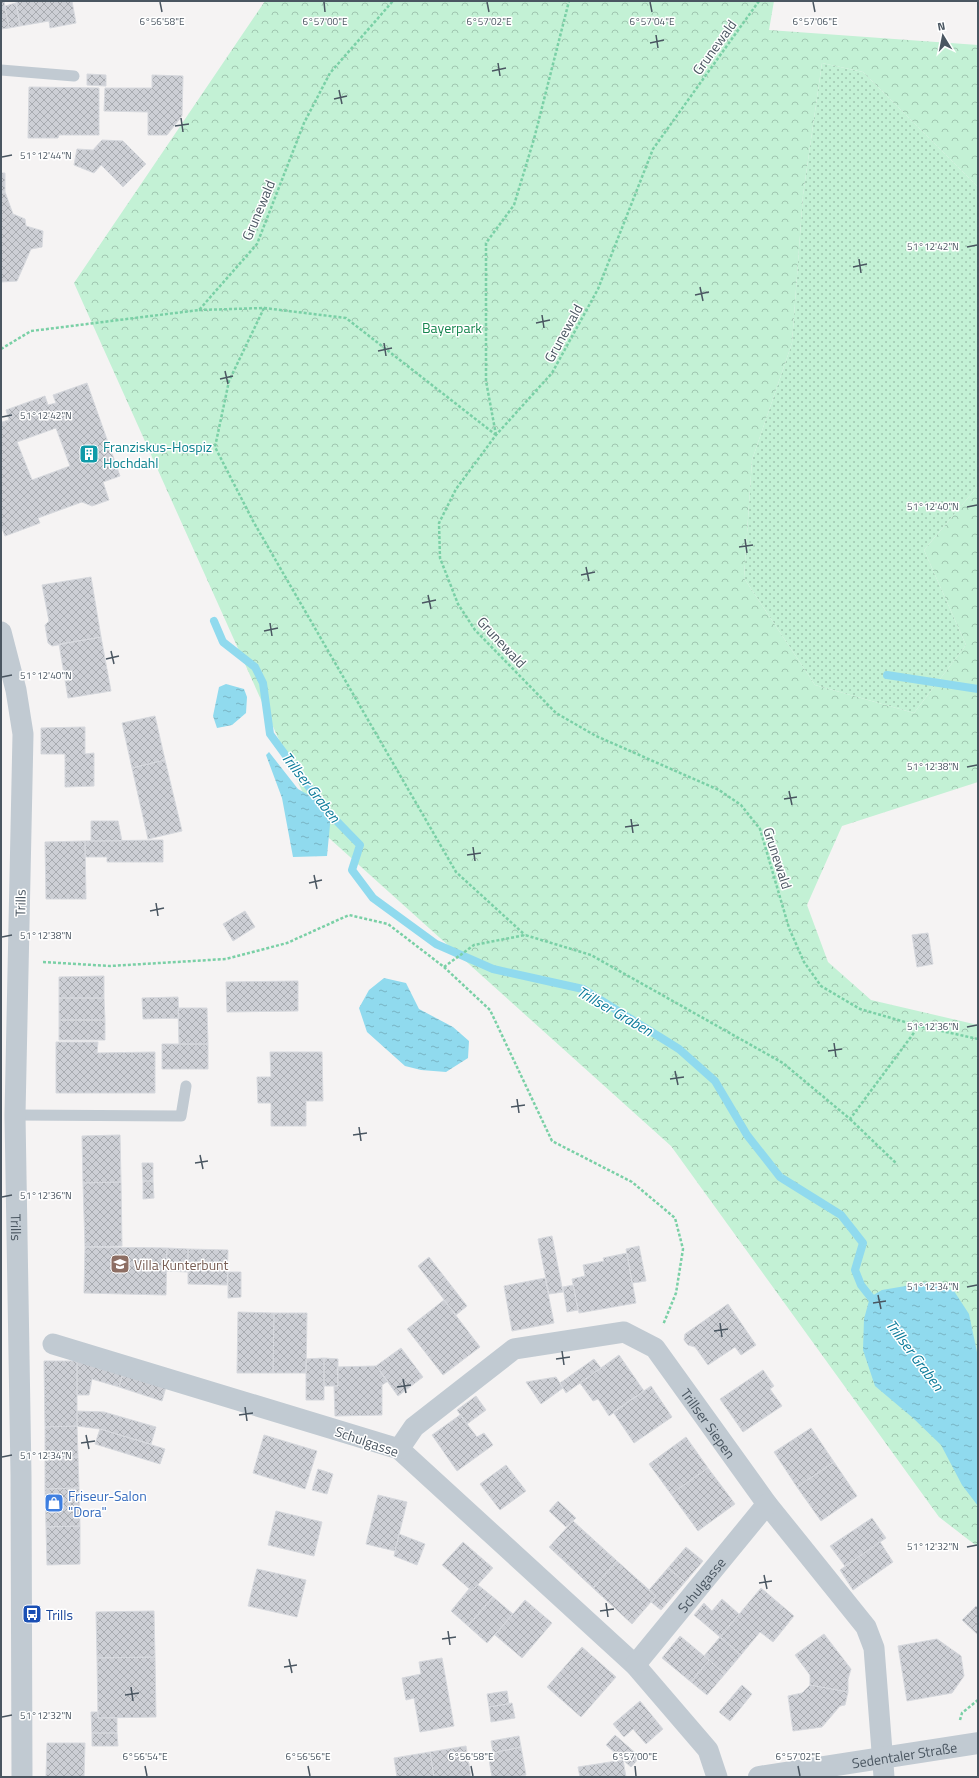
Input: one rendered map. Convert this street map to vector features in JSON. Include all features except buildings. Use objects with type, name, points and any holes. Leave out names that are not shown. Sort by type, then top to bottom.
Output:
[{"type":"street","name":"Trills","points":[[1,632],[16,690],[23,734],[10,960],[15,1115],[21,1482],[22,1777]]},
{"type":"street","name":"Trillser Siepen","points":[[399,1449],[414,1428],[514,1349],[624,1332],[655,1348],[767,1504],[866,1627],[874,1648],[884,1768]]},
{"type":"street","name":"Schulgasse","points":[[53,1344],[399,1449],[635,1665],[708,1750],[717,1777]]},
{"type":"street","name":"Schulgasse","points":[[635,1665],[767,1504]]},
{"type":"street","name":"Sedentaler Straße","points":[[760,1777],[884,1768],[978,1743]]},
{"type":"lane","points":[[1,70],[74,76]]},
{"type":"lane","points":[[15,1115],[181,1116],[186,1086]]},
{"type":"path","name":"Grunewald","points":[[199,310],[257,244],[304,123],[330,73],[393,1]]},
{"type":"path","points":[[496,435],[486,381],[486,243],[514,205],[534,139],[569,1]]},
{"type":"path","name":"Grunewald","points":[[759,1],[653,149],[598,289],[552,373],[496,435],[456,489],[439,523],[440,558],[458,604],[475,630],[556,713],[596,736],[719,790],[741,805],[760,829],[789,928],[804,962],[821,986],[860,1009],[919,1026],[978,1039]]},
{"type":"path","points":[[264,308],[229,381],[215,447],[253,521],[456,872],[525,935],[591,955],[783,1062],[850,1119],[897,1164]]},
{"type":"path","points":[[1,349],[31,331],[199,310],[264,308],[346,318],[496,435]]},
{"type":"path","points":[[10,960],[110,966],[226,958],[287,943],[349,915],[388,924],[444,967],[490,1010],[552,1141],[632,1182],[675,1218],[683,1249],[676,1293],[655,1348]]},
{"type":"path","points":[[444,967],[474,945],[525,935]]},
{"type":"path","points":[[850,1119],[919,1026]]},
{"type":"green space","name":"Bayerpark","points":[[265,1],[774,1],[769,30],[978,45],[978,187],[863,72],[822,63],[803,195],[792,343],[752,460],[744,578],[815,685],[914,713],[966,645],[924,550],[978,486],[978,782],[842,826],[807,905],[828,962],[871,1000],[978,1025],[978,1547],[939,1517],[671,1146],[319,829],[74,283]]},
{"type":"green space","points":[[822,63],[863,72],[978,187],[978,486],[924,550],[966,645],[914,713],[815,685],[744,578],[752,460],[792,343],[803,195]]},
{"type":"water","points":[[226,684],[244,689],[247,697],[246,713],[232,725],[217,728],[213,716],[219,687]]},
{"type":"water","points":[[269,752],[298,789],[328,806],[331,814],[327,856],[293,857],[282,798],[266,755]]},
{"type":"water","points":[[384,978],[406,983],[419,1009],[453,1027],[469,1041],[468,1058],[446,1072],[421,1070],[405,1066],[367,1032],[359,1008],[369,990]]},
{"type":"water","points":[[929,1282],[954,1291],[969,1314],[978,1357],[978,1506],[962,1485],[941,1445],[913,1418],[875,1386],[863,1350],[864,1319],[870,1297],[882,1290]]},
{"type":"waterway","name":"Trillser Graben","points":[[214,621],[223,642],[255,667],[263,683],[270,734],[325,809],[360,845],[352,870],[373,898],[436,944],[493,969],[583,989],[679,1049],[715,1081],[747,1135],[780,1177],[841,1215],[863,1243],[855,1270],[861,1285],[876,1304]]},
{"type":"waterway","points":[[887,675],[978,689]]},
{"type":"place","name":"Franziskus-Hospiz Hochdahl","points":[[89,454]]},
{"type":"place","name":"Villa Kunterbunt","points":[[120,1264]]},
{"type":"place","name":"Friseur-Salon \"Dora\"","points":[[54,1503]]},
{"type":"place","name":"Trills","points":[[32,1614]]}]
